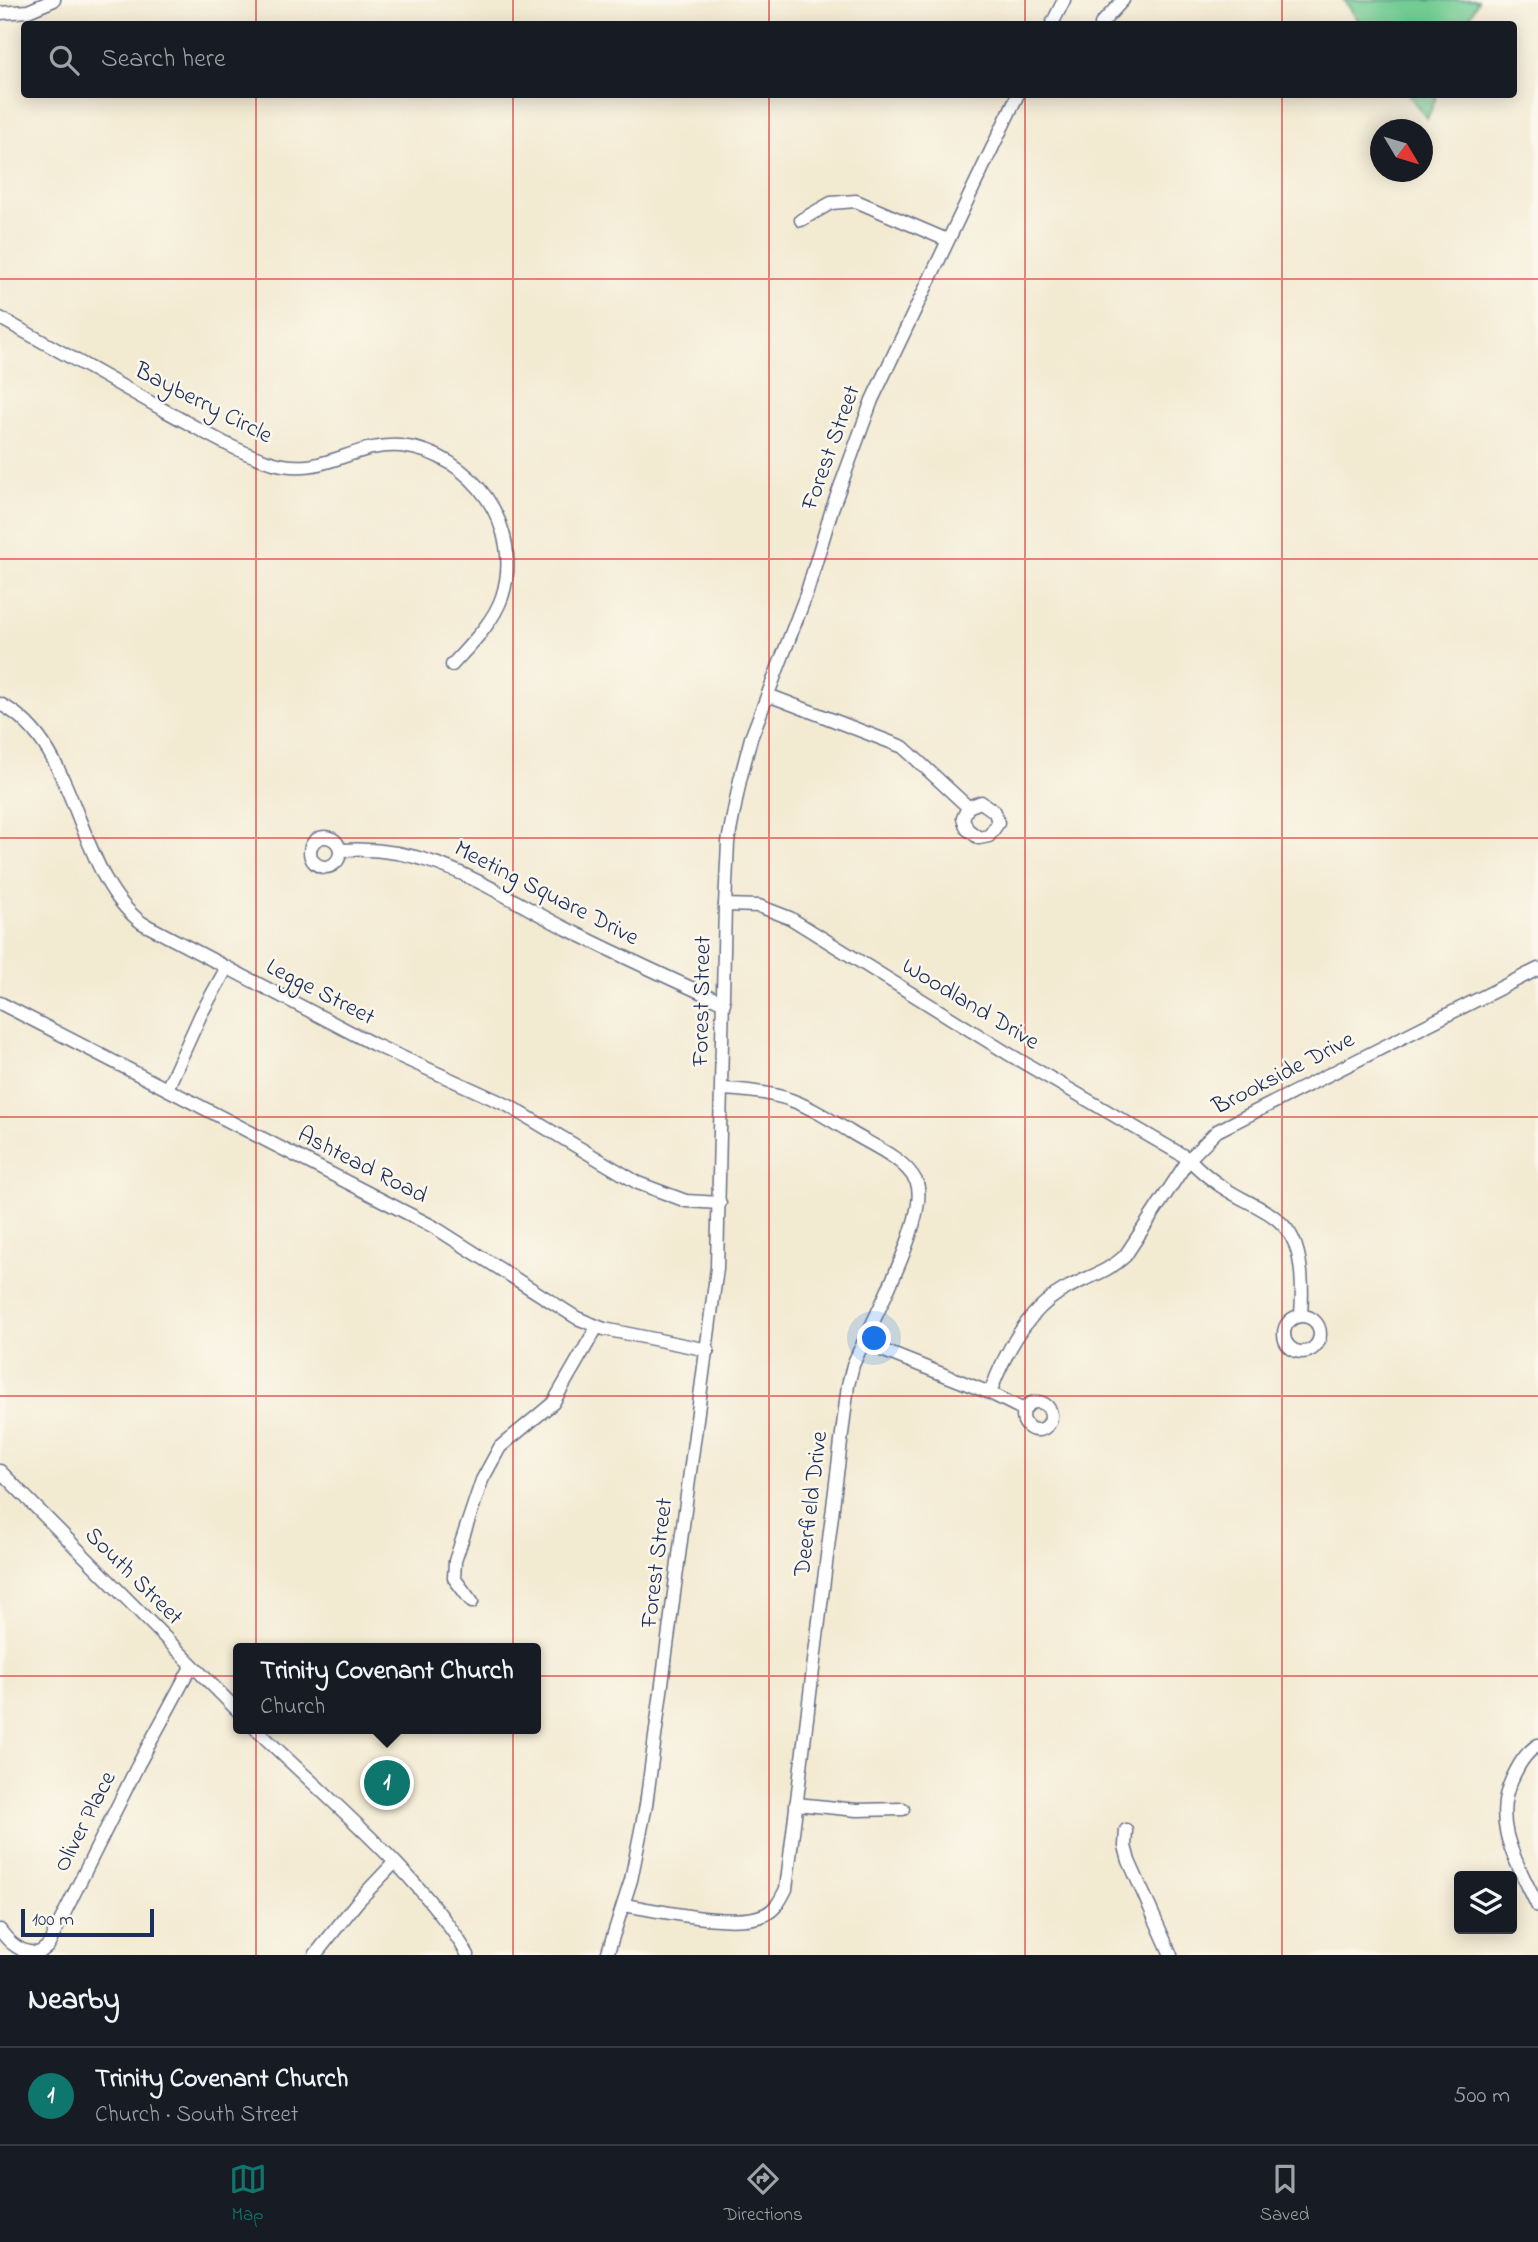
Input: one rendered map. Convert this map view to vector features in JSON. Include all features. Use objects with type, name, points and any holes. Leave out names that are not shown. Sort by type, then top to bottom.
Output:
[{"type":"street","points":[[0,13],[28,11],[54,0]]},
{"type":"street","points":[[1054,21],[1064,0]]},
{"type":"street","points":[[1104,21],[1123,0]]},
{"type":"street","name":"Forest Street","points":[[607,1955],[624,1905],[646,1805],[717,1268],[725,905],[732,815],[745,759],[806,595],[842,480],[872,400],[1015,98]]},
{"type":"street","points":[[802,220],[831,203],[856,201],[947,240]]},
{"type":"street","name":"Bayberry Circle","points":[[0,318],[208,434],[266,461],[300,469],[374,449],[401,446],[436,455],[461,470],[480,488],[497,515],[506,549],[507,572],[498,607],[452,665]]},
{"type":"street","points":[[768,695],[903,747],[968,807]]},
{"type":"street","name":"Legge Street","points":[[0,704],[22,718],[42,744],[109,884],[125,907],[159,934],[393,1054],[509,1106],[638,1183],[686,1200],[720,1203]]},
{"type":"street","name":"Meeting Square Drive","points":[[342,850],[387,850],[442,864],[606,948],[724,1003]]},
{"type":"street","name":"Woodland Drive","points":[[725,905],[759,906],[790,918],[1021,1061],[1189,1159],[1202,1173],[1273,1214],[1299,1248],[1304,1280],[1301,1315]]},
{"type":"street","points":[[167,1089],[201,1014],[226,969]]},
{"type":"street","name":"Brookside Drive","points":[[990,1393],[1003,1359],[1036,1311],[1059,1292],[1111,1267],[1125,1256],[1189,1159],[1212,1136],[1232,1121],[1538,970]]},
{"type":"street","name":"Ashtead Road","points":[[0,1003],[434,1227],[561,1308],[597,1327],[708,1350]]},
{"type":"street","name":"Deerfield Drive","points":[[624,1905],[716,1919],[751,1919],[769,1912],[780,1900],[788,1882],[846,1395],[853,1365],[918,1216],[920,1194],[916,1181],[896,1160],[801,1103],[767,1091],[723,1089]]},
{"type":"street","points":[[472,1602],[454,1578],[455,1561],[482,1480],[500,1447],[554,1404],[597,1327]]},
{"type":"street","points":[[864,1343],[990,1393],[1024,1410]]},
{"type":"street","name":"South Street","points":[[0,1471],[233,1706]]},
{"type":"street","name":"Oliver Place","points":[[0,1930],[17,1948],[32,1953],[45,1951],[192,1665]]},
{"type":"street","points":[[261,1734],[394,1863],[438,1912],[468,1955]]},
{"type":"street","points":[[1538,1745],[1518,1765],[1505,1794],[1503,1815],[1506,1838],[1538,1907]]},
{"type":"street","points":[[796,1804],[857,1810],[903,1808]]},
{"type":"street","points":[[1126,1829],[1125,1846],[1129,1861],[1171,1955]]},
{"type":"street","points":[[315,1955],[358,1901],[394,1863]]},
{"type":"green space","points":[[1344,0],[1478,0],[1468,21],[1359,21]]},
{"type":"green space","points":[[1411,98],[1436,98],[1427,119]]},
{"type":"place","name":"Trinity Covenant Church","points":[[387,1783]]}]
